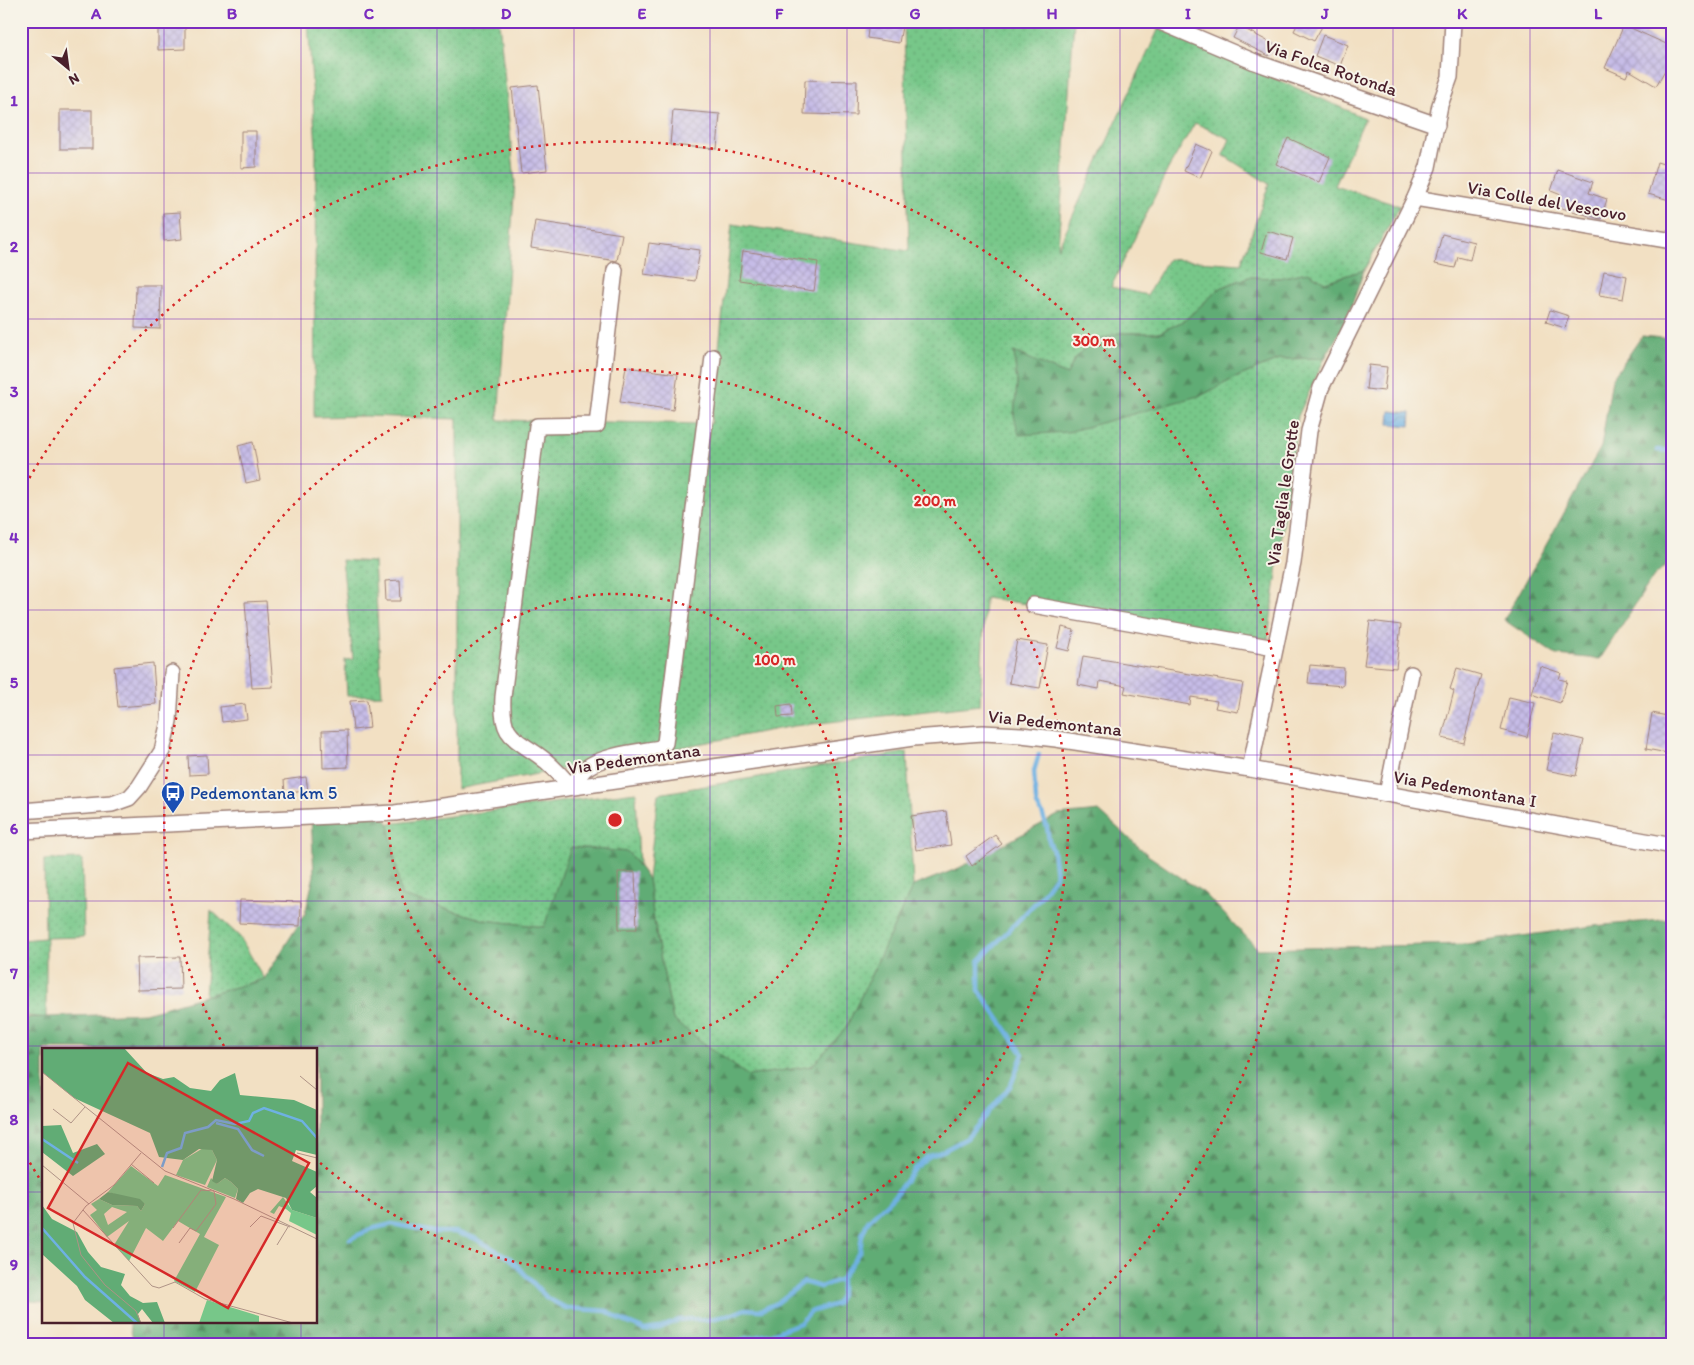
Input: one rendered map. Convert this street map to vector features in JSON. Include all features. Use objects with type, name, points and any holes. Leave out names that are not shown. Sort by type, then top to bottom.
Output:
[{"type":"street","name":"Via Folca Rotonda","points":[[1158,21],[1255,62],[1437,125]]},
{"type":"street","name":"Via Taglia le Grotte","points":[[1250,769],[1294,563],[1309,431],[1314,410],[1322,388],[1415,198],[1428,167],[1440,105],[1450,77],[1453,21]]},
{"type":"street","name":"Via Colle del Vescovo","points":[[1415,198],[1673,241]]},
{"type":"street","points":[[615,270],[596,425],[537,426],[503,697],[504,722],[511,736],[550,765],[572,788],[584,770],[591,766],[608,759],[660,748],[665,744],[713,357]]},
{"type":"street","points":[[1033,605],[1275,648]]},
{"type":"street","points":[[21,811],[112,804],[130,798],[162,751],[169,721],[172,673]]},
{"type":"street","points":[[1386,794],[1410,674]]},
{"type":"street","name":"Via Pedemontana","points":[[21,831],[395,813],[914,738],[977,734],[1048,738],[1250,769]]},
{"type":"street","name":"Via Pedemontana I","points":[[1250,769],[1673,846]]},
{"type":"green space","points":[[308,21],[499,21],[515,182],[498,420],[711,424],[732,224],[909,251],[904,21],[1074,21],[1058,248],[1159,28],[1365,118],[1335,186],[1400,206],[1364,270],[1325,282],[1308,272],[1279,278],[1249,277],[1220,288],[1185,320],[1159,333],[1118,333],[1074,360],[1067,375],[1014,352],[1017,384],[1014,416],[1202,395],[1235,378],[1281,359],[1325,358],[1298,416],[1268,639],[985,598],[980,705],[794,726],[457,789],[457,419],[366,416],[314,417],[316,148]],"holes":[[[1195,123],[1230,139],[1223,155],[1269,184],[1241,264],[1168,259],[1147,295],[1111,287],[1168,169]]]},
{"type":"green space","points":[[1364,270],[1347,319],[1325,358],[1281,359],[1235,378],[1202,395],[1068,432],[1019,435],[1014,416],[1017,384],[1014,352],[1067,375],[1074,360],[1088,344],[1118,333],[1159,333],[1185,320],[1220,288],[1249,277],[1279,278],[1308,272],[1325,282]]},
{"type":"green space","points":[[1642,336],[1673,339],[1673,558],[1653,577],[1600,659],[1556,655],[1504,620],[1601,447],[1612,379]]},
{"type":"green space","points":[[342,560],[374,562],[382,695],[347,696],[345,660],[353,659]]},
{"type":"green space","points":[[907,752],[913,886],[846,1028],[812,1066],[748,1076],[673,1020],[657,940],[648,879],[658,794]]},
{"type":"green space","points":[[636,792],[639,866],[628,852],[571,847],[545,927],[485,920],[401,896],[389,824]]},
{"type":"green space","points":[[1099,811],[1149,856],[1204,893],[1258,949],[1466,944],[1593,926],[1673,919],[1673,1344],[134,1344],[129,1322],[318,1322],[318,1048],[42,1048],[42,1302],[30,1301],[21,1303],[21,1018],[145,1013],[264,979],[305,914],[314,875],[311,816],[381,814],[389,824],[401,896],[485,920],[544,927],[571,847],[628,852],[648,879],[657,940],[673,1020],[748,1076],[812,1066],[846,1028],[913,886],[959,868],[1058,815]]},
{"type":"green space","points":[[82,859],[84,937],[46,938],[46,1018],[21,1015],[21,940],[45,938],[44,860]]},
{"type":"green space","points":[[211,910],[240,937],[264,979],[205,996]]},
{"type":"water","points":[[1390,411],[1411,413],[1410,426],[1389,424]]},
{"type":"building","points":[[158,21],[185,21],[185,49],[158,50]]},
{"type":"building","points":[[869,21],[903,21],[899,43],[867,38]]},
{"type":"building","points":[[1299,21],[1325,21],[1314,41],[1294,31]]},
{"type":"building","points":[[1624,25],[1673,47],[1673,56],[1656,86],[1629,70],[1626,77],[1605,68]]},
{"type":"building","points":[[1239,26],[1275,45],[1269,56],[1233,38]]},
{"type":"building","points":[[1323,35],[1348,45],[1340,66],[1315,56]]},
{"type":"building","points":[[805,80],[857,81],[856,115],[804,114]]},
{"type":"building","points":[[538,85],[547,170],[521,173],[512,88]]},
{"type":"building","points":[[60,110],[92,110],[92,149],[60,149]]},
{"type":"building","points":[[673,110],[720,114],[717,149],[670,145]]},
{"type":"building","points":[[241,131],[256,131],[256,167],[241,168]]},
{"type":"building","points":[[1288,138],[1330,157],[1319,182],[1276,164]]},
{"type":"building","points":[[1196,144],[1212,151],[1200,178],[1184,171]]},
{"type":"building","points":[[1657,162],[1673,167],[1673,201],[1648,194]]},
{"type":"building","points":[[1558,170],[1593,182],[1589,193],[1607,199],[1601,219],[1558,207],[1561,195],[1551,191]]},
{"type":"building","points":[[180,212],[182,239],[164,241],[163,213]]},
{"type":"building","points":[[535,221],[622,234],[617,261],[531,248]]},
{"type":"building","points":[[1267,231],[1293,238],[1287,259],[1261,252]]},
{"type":"building","points":[[1442,234],[1474,242],[1470,260],[1458,257],[1455,268],[1435,264]]},
{"type":"building","points":[[649,243],[700,250],[695,281],[644,274]]},
{"type":"building","points":[[743,251],[818,262],[814,291],[739,280]]},
{"type":"building","points":[[1604,271],[1627,276],[1623,299],[1599,295]]},
{"type":"building","points":[[136,285],[161,285],[160,329],[135,328]]},
{"type":"building","points":[[1550,310],[1569,316],[1565,328],[1546,322]]},
{"type":"building","points":[[1369,365],[1387,367],[1384,391],[1366,389]]},
{"type":"building","points":[[626,367],[678,374],[673,410],[620,402]]},
{"type":"building","points":[[253,442],[260,480],[246,483],[238,446]]},
{"type":"building","points":[[400,580],[401,601],[386,601],[385,581]]},
{"type":"building","points":[[266,601],[273,687],[252,688],[245,602]]},
{"type":"building","points":[[1370,621],[1401,625],[1396,668],[1364,665]]},
{"type":"building","points":[[1062,627],[1074,630],[1069,651],[1057,648]]},
{"type":"building","points":[[1017,640],[1048,645],[1040,688],[1009,683]]},
{"type":"building","points":[[1083,656],[1243,683],[1238,712],[1215,708],[1217,701],[1191,697],[1190,705],[1124,693],[1126,686],[1100,681],[1099,689],[1078,685]]},
{"type":"building","points":[[153,663],[156,704],[118,707],[114,667]]},
{"type":"building","points":[[1310,665],[1344,668],[1343,686],[1308,683]]},
{"type":"building","points":[[1540,666],[1561,673],[1559,679],[1567,681],[1560,703],[1532,694]]},
{"type":"building","points":[[1457,668],[1481,675],[1464,743],[1442,738],[1454,691],[1450,689]]},
{"type":"building","points":[[1509,697],[1535,703],[1527,737],[1501,730]]},
{"type":"building","points":[[367,700],[370,728],[353,730],[350,701]]},
{"type":"building","points":[[245,704],[247,719],[222,722],[220,707]]},
{"type":"building","points":[[791,704],[792,716],[778,717],[777,706]]},
{"type":"building","points":[[1652,713],[1673,717],[1673,754],[1646,749]]},
{"type":"building","points":[[347,730],[348,767],[323,768],[322,731]]},
{"type":"building","points":[[1554,733],[1584,740],[1576,776],[1546,770]]},
{"type":"building","points":[[207,755],[208,774],[189,775],[188,756]]},
{"type":"building","points":[[306,777],[308,791],[285,793],[284,780]]},
{"type":"building","points":[[946,811],[951,845],[916,850],[911,816]]},
{"type":"building","points":[[995,835],[1002,844],[972,866],[966,856]]},
{"type":"building","points":[[618,872],[635,872],[637,929],[619,929]]},
{"type":"building","points":[[240,900],[301,902],[300,926],[239,923]]},
{"type":"building","points":[[180,957],[181,989],[138,990],[137,958]]},
{"type":"waterway","points":[[1657,450],[1673,451]]},
{"type":"waterway","points":[[717,1344],[771,1334],[800,1323],[810,1312],[836,1304],[841,1295],[841,1279],[860,1251],[862,1235],[868,1221],[895,1195],[914,1169],[927,1157],[967,1138],[1011,1085],[1023,1054],[979,990],[979,961],[1039,899],[1056,875],[1047,827],[1036,801],[1034,771],[1039,754]]},
{"type":"waterway","points":[[350,1239],[371,1229],[392,1224],[435,1232],[455,1232],[474,1238],[510,1258],[547,1298],[566,1308],[607,1311],[621,1320],[645,1330],[660,1328],[679,1320],[706,1320],[733,1314],[745,1309],[761,1310],[777,1303],[804,1282],[820,1287],[841,1279]]},
{"type":"place","name":"Pedemontana km 5","points":[[173,814]]}]
